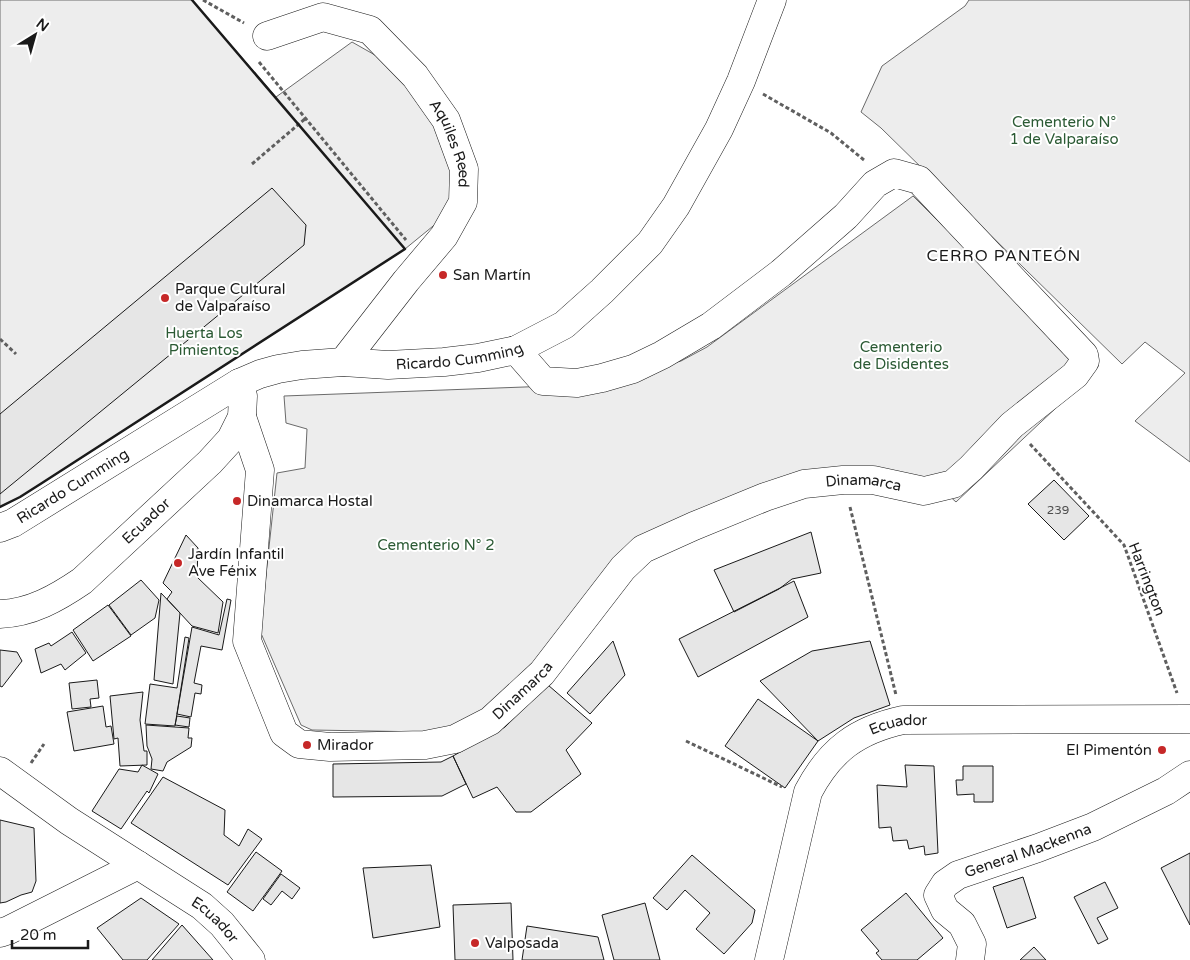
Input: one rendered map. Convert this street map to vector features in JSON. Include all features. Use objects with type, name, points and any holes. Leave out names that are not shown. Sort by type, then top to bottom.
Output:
[{"type":"street","name":"Ricardo Cumming","points":[[0,528],[13,523],[239,383],[260,374],[278,369],[343,362],[388,364],[444,362],[478,358],[516,350],[564,325],[602,291],[650,242],[676,206],[719,130],[741,81],[772,0]]},
{"type":"street","name":"Aquiles Reed","points":[[267,36],[323,17],[370,30],[414,76],[446,120],[464,169],[463,202],[444,236],[406,281],[343,362]]},
{"type":"street","name":"Dinamarca","points":[[242,417],[260,470],[247,640],[284,732],[299,744],[330,747],[425,745],[455,738],[490,721],[542,673],[623,568],[643,549],[765,497],[804,484],[843,480],[873,480],[924,491],[954,484],[1012,425],[1075,375],[1085,361],[1084,355],[919,180],[894,173],[875,184],[846,216],[781,273],[711,326],[662,355],[633,369],[577,383],[543,381],[516,350]]},
{"type":"street","name":"Ecuador","points":[[0,614],[44,604],[64,594],[82,581],[210,462],[230,439],[242,417],[243,396],[239,383]]},
{"type":"street","name":"Ecuador","points":[[769,960],[808,792],[816,777],[837,752],[866,732],[884,724],[903,720],[1188,719]]},
{"type":"street","name":"Ecuador","points":[[0,771],[69,821],[202,906],[222,924],[251,960]]},
{"type":"street","name":"General Mackenna","points":[[970,960],[972,944],[962,924],[945,910],[938,895],[945,884],[958,874],[1038,848],[1093,827],[1166,791],[1190,775]]},
{"type":"street","points":[[0,933],[138,865]]},
{"type":"path","points":[[203,0],[267,36],[258,61],[412,246],[406,281]]},
{"type":"path","points":[[741,81],[831,133],[870,165]]},
{"type":"path","points":[[252,164],[306,118]]},
{"type":"path","points":[[0,338],[16,354]]},
{"type":"path","name":"Harrington","points":[[1012,425],[1124,545],[1188,719]]},
{"type":"path","points":[[843,480],[903,720]]},
{"type":"path","points":[[686,741],[784,788],[808,792]]},
{"type":"green space","name":"Parque Cultural de Valparaíso","points":[[0,0],[192,0],[276,97],[352,42],[382,59],[434,113],[459,165],[449,213],[405,249],[42,483],[0,507]]},
{"type":"green space","name":"Cementerio N° 1 de Valparaíso","points":[[969,0],[1190,0],[1190,462],[1135,421],[1185,373],[1145,342],[1122,364],[881,128],[861,112],[882,66],[965,6]]},
{"type":"green space","points":[[913,196],[1092,374],[956,502],[928,477],[858,477],[634,559],[485,713],[458,727],[427,732],[312,730],[301,725],[260,631],[277,473],[305,468],[307,429],[286,423],[284,396],[551,386],[640,372],[681,361],[707,347]]},
{"type":"building","points":[[272,188],[306,225],[304,245],[0,494],[0,414]]},
{"type":"building","points":[[1054,480],[1089,516],[1064,540],[1028,504]]},
{"type":"building","points":[[811,532],[821,573],[792,579],[779,589],[734,612],[714,570]]},
{"type":"building","points":[[186,535],[198,548],[197,577],[223,602],[218,633],[192,626],[167,599],[172,592],[163,583]]},
{"type":"building","points":[[141,580],[159,600],[155,618],[131,635],[109,605]]},
{"type":"building","points":[[794,581],[808,617],[698,677],[679,639]]},
{"type":"building","points":[[161,593],[180,613],[173,684],[154,680]]},
{"type":"building","points":[[227,599],[231,600],[222,650],[201,646],[194,683],[202,685],[201,694],[195,693],[191,717],[177,714],[192,627],[219,635]]},
{"type":"building","points":[[108,605],[131,636],[93,661],[73,630]]},
{"type":"building","points":[[72,632],[86,653],[65,670],[61,664],[41,673],[35,649],[49,643],[51,646]]},
{"type":"building","points":[[185,637],[189,638],[175,726],[145,724],[150,684],[177,688]]},
{"type":"building","points":[[613,641],[625,675],[590,714],[567,693]]},
{"type":"building","points":[[870,641],[890,705],[854,718],[818,741],[760,681],[812,651]]},
{"type":"building","points":[[0,650],[17,652],[22,661],[2,687],[0,686]]},
{"type":"building","points":[[97,680],[99,698],[90,699],[91,707],[72,709],[69,683]]},
{"type":"building","points":[[548,685],[592,723],[566,750],[581,774],[531,812],[516,812],[497,787],[473,798],[453,756],[505,727]]},
{"type":"building","points":[[143,692],[140,720],[144,751],[147,751],[147,765],[120,766],[118,738],[114,739],[110,696]]},
{"type":"building","points":[[758,699],[818,741],[785,788],[725,746]]},
{"type":"building","points":[[103,706],[106,727],[111,726],[114,744],[74,751],[67,712]]},
{"type":"building","points":[[177,716],[190,718],[189,727],[175,725]]},
{"type":"building","points":[[146,725],[189,728],[188,738],[192,738],[191,747],[167,762],[163,771],[151,769],[152,759],[147,746]]},
{"type":"building","points":[[453,756],[466,784],[442,796],[333,797],[333,764],[441,762]]},
{"type":"building","points":[[142,765],[158,774],[149,793],[147,791],[121,829],[92,811],[119,769],[138,772]]},
{"type":"building","points":[[905,765],[934,766],[938,853],[925,855],[924,846],[909,849],[907,840],[893,841],[891,827],[879,828],[877,785],[907,787]]},
{"type":"building","points":[[963,766],[993,766],[993,802],[974,802],[974,794],[957,795],[956,780],[963,780]]},
{"type":"building","points":[[163,777],[225,810],[224,835],[239,846],[248,829],[262,839],[228,885],[131,823]]},
{"type":"building","points":[[0,820],[34,828],[36,881],[32,892],[0,903]]},
{"type":"building","points":[[256,852],[282,871],[253,911],[227,892]]},
{"type":"building","points":[[1190,853],[1190,925],[1161,868]]},
{"type":"building","points":[[692,855],[755,910],[752,923],[724,954],[696,929],[710,913],[685,890],[667,910],[653,898]]},
{"type":"building","points":[[431,865],[440,927],[373,938],[363,868]]},
{"type":"building","points":[[281,874],[300,888],[292,899],[282,891],[271,905],[263,899]]},
{"type":"building","points":[[1023,877],[1036,918],[1007,928],[993,887]]},
{"type":"building","points":[[1105,882],[1118,908],[1097,918],[1108,939],[1098,944],[1074,897]]},
{"type":"building","points":[[906,893],[943,938],[917,960],[882,960],[876,953],[879,951],[861,930]]},
{"type":"building","points":[[141,898],[179,924],[147,960],[123,960],[97,928]]},
{"type":"building","points":[[511,903],[513,960],[455,960],[453,905]]},
{"type":"building","points":[[645,903],[660,960],[614,960],[602,915]]},
{"type":"building","points":[[182,925],[213,960],[152,960]]},
{"type":"building","points":[[527,926],[598,937],[604,960],[522,960]]},
{"type":"building","points":[[1034,947],[1046,960],[1020,960]]},
{"type":"wall","points":[[0,507],[42,483],[405,249],[192,0]]},
{"type":"place","name":"San Martín","points":[[443,275]]},
{"type":"place","name":"Parque Cultural de Valparaíso","points":[[165,298]]},
{"type":"place","name":"Dinamarca Hostal","points":[[237,501]]},
{"type":"place","name":"Jardín Infantil Ave Fénix","points":[[178,563]]},
{"type":"place","name":"Mirador","points":[[307,745]]},
{"type":"place","name":"El Pimentón","points":[[1162,750]]},
{"type":"place","name":"Valposada","points":[[475,943]]},
{"type":"district","name":"CERRO PANTEÓN","points":[[1004,255]]},
{"type":"park label","name":"Huerta Los Pimientos","points":[[204,342]]},
{"type":"park label","name":"Cementerio de Disidentes","points":[[901,356]]},
{"type":"park label","name":"Cementerio N° 2","points":[[436,545]]}]
